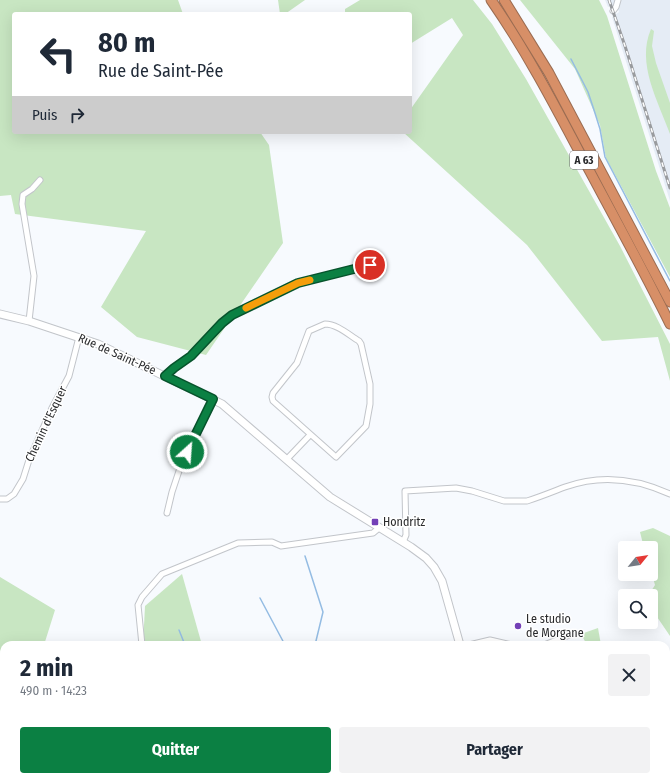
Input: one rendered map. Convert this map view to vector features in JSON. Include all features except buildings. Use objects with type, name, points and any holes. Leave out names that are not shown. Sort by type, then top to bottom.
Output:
[{"type":"highway","name":"A 63","points":[[491,0],[506,21],[541,80],[670,324]]},
{"type":"highway","name":"A 63","points":[[504,0],[549,73],[670,302]]},
{"type":"main road","name":"Rue de Saint-Pée","points":[[0,314],[29,321],[113,350],[213,399],[233,412],[287,459]]},
{"type":"main road","points":[[287,459],[330,497],[426,558],[439,574],[446,592],[459,641]]},
{"type":"street","points":[[613,10],[616,7],[618,0]]},
{"type":"street","points":[[29,321],[34,276],[22,204],[22,195],[32,189],[40,180]]},
{"type":"street","points":[[165,376],[191,356],[222,323],[232,315],[298,283],[374,264]]},
{"type":"street","points":[[325,324],[330,324],[359,341],[361,344],[370,384],[370,404],[366,426],[336,457],[310,435],[273,401],[272,397],[273,393],[296,363],[309,332],[325,324]]},
{"type":"street","name":"Chemin d'Esquer","points":[[0,498],[7,499],[14,494],[23,479],[29,460],[52,408],[69,376],[79,338]]},
{"type":"street","points":[[167,513],[181,465],[213,399]]},
{"type":"street","points":[[287,459],[310,435]]},
{"type":"street","points":[[403,542],[406,535],[404,506],[405,491],[456,488],[472,491],[504,501],[527,501],[589,481],[613,479],[635,481],[653,486],[670,494]]},
{"type":"street","points":[[142,641],[138,605],[142,597],[162,574],[238,543],[272,542],[281,546],[373,533],[379,528]]},
{"type":"street","points":[[554,641],[572,634]]},
{"type":"shaded area","points":[[605,0],[670,0],[670,201],[612,17],[619,12],[616,3],[608,7]]},
{"type":"green space","points":[[0,0],[178,0],[182,12],[12,12],[12,134],[261,134],[269,145],[283,243],[206,355],[137,337],[101,307],[146,231],[15,214],[11,195],[0,196]]},
{"type":"green space","points":[[278,0],[305,0],[288,12],[280,12]]},
{"type":"green space","points":[[360,0],[473,0],[492,24],[526,79],[620,246],[670,344],[670,381],[658,337],[602,341],[527,245],[405,134],[412,134],[412,107],[463,35],[452,18],[412,43],[412,12],[345,12],[345,9]]},
{"type":"green space","points":[[520,0],[599,0],[607,16],[656,171],[670,208],[670,277],[606,158],[600,125],[575,69]]},
{"type":"green space","points":[[651,29],[654,31],[652,46],[656,63],[670,103],[670,134],[650,82],[647,68],[647,42]]},
{"type":"green space","points":[[653,528],[670,536],[670,636],[658,618],[658,589],[652,589],[655,585],[654,581],[658,581],[658,541],[642,541],[640,532]]},
{"type":"green space","points":[[182,574],[201,641],[143,641],[145,606]]},
{"type":"green space","points":[[0,577],[55,610],[45,641],[0,641]]},
{"type":"green space","points":[[598,628],[600,641],[585,641],[581,634]]},
{"type":"waterway","points":[[571,59],[588,92],[600,129],[605,157],[670,281]]},
{"type":"waterway","points":[[305,556],[323,612],[316,641]]},
{"type":"waterway","points":[[260,598],[283,641]]},
{"type":"waterway","points":[[179,630],[183,641]]},
{"type":"railway","points":[[609,0],[670,188]]},
{"type":"slow traffic","points":[[246,308],[298,283],[310,280]]},
{"type":"place","name":"Hondritz","points":[[375,522]]},
{"type":"place","name":"Le studio de Morgane","points":[[518,626]]},
{"type":"route","points":[[187,452],[213,399],[165,376],[169,371],[191,356],[222,323],[232,315],[298,283],[370,265]]}]
